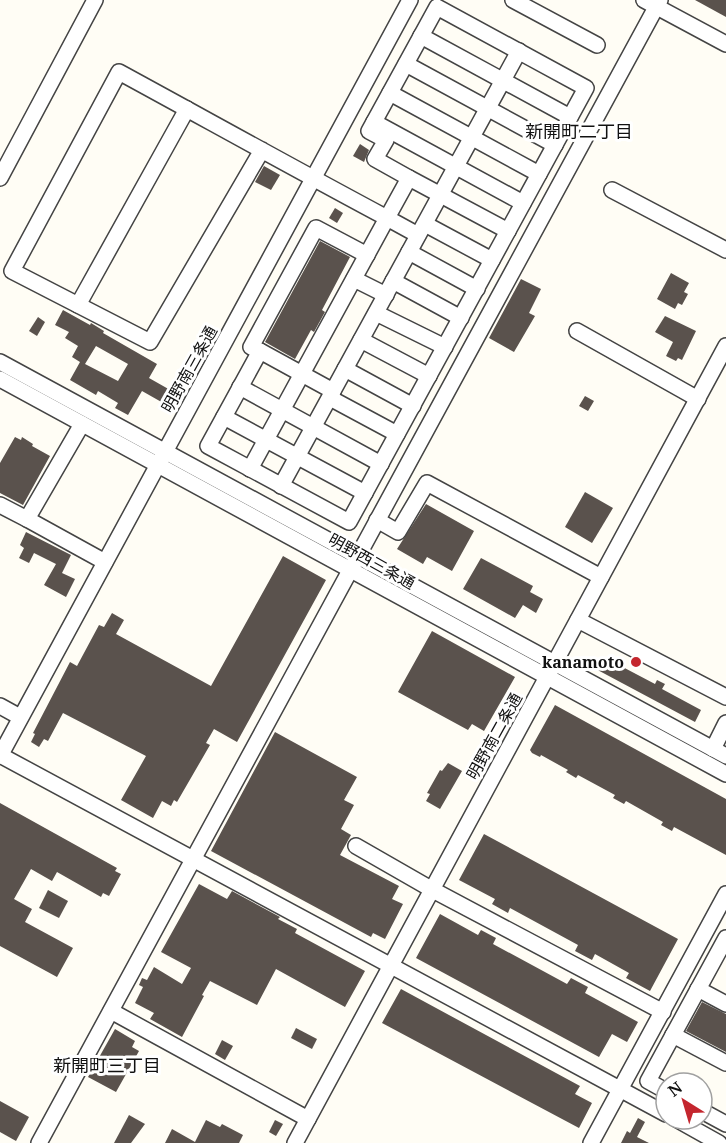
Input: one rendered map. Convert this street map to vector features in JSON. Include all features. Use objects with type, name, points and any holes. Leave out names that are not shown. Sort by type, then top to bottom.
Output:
[{"type":"street","points":[[0,178],[95,0]]},
{"type":"street","name":"明野南三条通","points":[[0,755],[410,0]]},
{"type":"street","points":[[513,0],[597,45]]},
{"type":"street","points":[[39,1143],[354,563],[654,2],[726,44]]},
{"type":"street","points":[[260,351],[208,446],[349,522],[524,203],[586,88],[437,7],[369,131],[386,140],[375,159],[508,231]]},
{"type":"street","points":[[421,36],[570,117]]},
{"type":"street","points":[[282,486],[519,51]]},
{"type":"street","points":[[406,64],[555,145]]},
{"type":"street","points":[[262,150],[150,342],[12,271],[119,72],[387,218],[422,230],[492,260]]},
{"type":"street","points":[[390,93],[539,174]]},
{"type":"street","points":[[78,305],[187,109]]},
{"type":"street","points":[[374,122],[524,203]]},
{"type":"street","points":[[250,469],[409,178]]},
{"type":"street","points":[[612,190],[726,250]]},
{"type":"street","points":[[367,255],[316,228],[251,346],[302,374],[331,395],[397,434]]},
{"type":"street","points":[[409,252],[477,289]]},
{"type":"street","points":[[354,279],[386,295]]},
{"type":"street","points":[[393,281],[460,318]]},
{"type":"street","points":[[376,312],[445,347]]},
{"type":"street","points":[[577,331],[698,399]]},
{"type":"street","points":[[361,340],[429,376]]},
{"type":"street","name":"明野南二条通","points":[[295,1143],[726,346]]},
{"type":"street","name":"明野西三条通","points":[[0,362],[161,458],[354,563],[547,677],[726,774]]},
{"type":"street","points":[[345,369],[412,406]]},
{"type":"street","name":"明野西三条通","points":[[0,379],[82,424],[161,458]]},
{"type":"street","points":[[240,387],[381,464]]},
{"type":"street","points":[[224,417],[365,493]]},
{"type":"street","points":[[27,519],[82,424]]},
{"type":"street","points":[[377,520],[398,532],[427,483],[601,577]]},
{"type":"street","points":[[0,505],[105,562]]},
{"type":"street","name":"明野西三条通","points":[[354,563],[554,662],[719,752]]},
{"type":"street","points":[[578,620],[726,697]]},
{"type":"street","points":[[0,706],[20,717]]},
{"type":"street","points":[[719,752],[726,723]]},
{"type":"street","points":[[0,755],[654,1107]]},
{"type":"street","points":[[356,846],[431,889],[663,1012]]},
{"type":"street","points":[[591,1143],[692,957],[720,920],[726,894]]},
{"type":"street","points":[[654,1085],[648,1081],[726,938]]},
{"type":"street","points":[[692,957],[711,966]]},
{"type":"street","points":[[698,989],[726,1004]]},
{"type":"street","points":[[111,1011],[308,1119]]},
{"type":"street","points":[[673,1035],[726,1064]]},
{"type":"street","points":[[643,1048],[661,1058]]},
{"type":"street","points":[[698,1131],[719,1143]]},
{"type":"building","points":[[695,0],[726,0],[726,17]]},
{"type":"building","points":[[360,144],[369,150],[364,162],[353,156]]},
{"type":"building","points":[[264,166],[280,175],[271,190],[255,182]]},
{"type":"building","points":[[335,208],[343,213],[337,223],[329,218]]},
{"type":"building","points":[[320,241],[350,257],[322,310],[325,312],[314,332],[311,330],[295,359],[265,342]]},
{"type":"building","points":[[671,273],[689,283],[684,292],[688,294],[682,305],[678,303],[675,309],[657,299]]},
{"type":"building","points":[[521,279],[541,289],[529,313],[535,316],[514,352],[489,338]]},
{"type":"building","points":[[63,310],[90,325],[91,323],[104,331],[103,333],[157,364],[149,378],[179,395],[172,408],[142,391],[128,415],[115,408],[118,403],[98,391],[96,395],[70,380],[80,362],[72,357],[78,346],[65,338],[69,332],[55,325]],"holes":[[[96,346],[128,364],[118,381],[85,364]]]},
{"type":"building","points":[[665,316],[696,331],[682,360],[678,358],[676,361],[666,356],[673,342],[655,332]]},
{"type":"building","points":[[38,317],[45,322],[37,336],[29,331]]},
{"type":"building","points":[[585,396],[594,401],[588,411],[579,406]]},
{"type":"building","points":[[15,437],[21,440],[22,437],[33,444],[32,446],[50,456],[23,505],[0,493],[0,463]]},
{"type":"building","points":[[585,492],[613,508],[592,543],[565,527]]},
{"type":"building","points":[[426,504],[474,531],[452,571],[427,557],[423,564],[397,549]]},
{"type":"building","points":[[26,532],[71,555],[62,573],[75,579],[66,597],[44,585],[56,564],[34,553],[29,563],[19,558],[24,548],[20,545]]},
{"type":"building","points":[[283,556],[326,580],[237,742],[214,729],[206,743],[210,745],[177,802],[174,800],[171,806],[162,801],[153,818],[121,800],[146,756],[63,713],[48,741],[44,739],[39,747],[31,742],[35,734],[33,733],[70,662],[77,666],[99,625],[104,627],[112,613],[124,620],[116,634],[211,686]]},
{"type":"building","points":[[481,558],[533,586],[530,592],[543,599],[536,613],[523,605],[515,618],[463,589]]},
{"type":"building","points":[[432,631],[515,677],[484,731],[472,724],[468,730],[398,692]]},
{"type":"building","points":[[597,658],[615,668],[617,664],[655,684],[657,680],[665,684],[662,689],[701,710],[695,722],[592,667]]},
{"type":"building","points":[[555,705],[726,799],[726,855],[674,827],[672,831],[661,825],[663,822],[626,801],[624,804],[613,798],[615,795],[578,775],[576,778],[566,772],[568,770],[541,755],[540,757],[532,753],[530,750]]},
{"type":"building","points":[[275,732],[357,777],[344,800],[354,805],[341,829],[351,835],[340,855],[399,886],[392,899],[403,904],[385,939],[373,933],[371,937],[211,851]]},
{"type":"building","points":[[448,763],[462,771],[440,809],[426,801],[430,794],[427,793],[440,770],[442,771]]},
{"type":"building","points":[[0,803],[117,868],[115,871],[121,874],[109,896],[103,893],[101,897],[57,872],[52,881],[31,869],[14,899],[32,909],[25,922],[73,948],[57,977],[0,946]]},
{"type":"building","points":[[484,834],[678,939],[650,991],[626,978],[629,973],[595,954],[592,960],[575,951],[578,945],[510,908],[508,913],[492,904],[495,899],[459,880]]},
{"type":"building","points":[[199,884],[227,899],[232,891],[280,917],[278,919],[297,929],[295,933],[365,971],[345,1007],[276,969],[257,1005],[210,981],[182,1037],[150,1019],[154,1013],[135,1003],[143,987],[139,985],[142,978],[147,980],[154,967],[182,984],[191,968],[161,952]]},
{"type":"building","points":[[48,890],[68,901],[59,918],[39,908]]},
{"type":"building","points":[[440,914],[478,935],[481,930],[496,938],[493,944],[567,984],[571,978],[588,987],[585,993],[638,1022],[627,1042],[612,1034],[599,1057],[416,958]]},
{"type":"building","points":[[401,989],[580,1086],[575,1094],[592,1103],[579,1128],[382,1023]]},
{"type":"building","points":[[702,1002],[726,1014],[726,1052],[686,1031]]},
{"type":"building","points":[[296,1028],[317,1039],[312,1049],[291,1038]]},
{"type":"building","points":[[115,1029],[135,1041],[132,1047],[139,1051],[116,1092],[88,1077]]},
{"type":"building","points":[[222,1040],[233,1046],[225,1060],[215,1054]]},
{"type":"building","points":[[0,1101],[29,1117],[16,1141],[0,1132]]},
{"type":"building","points":[[129,1115],[145,1124],[131,1143],[114,1143]]},
{"type":"building","points":[[638,1118],[645,1122],[637,1137],[649,1143],[621,1143],[627,1131],[630,1133]]},
{"type":"building","points":[[206,1120],[220,1127],[222,1124],[243,1135],[239,1143],[165,1143],[172,1129],[195,1142]]},
{"type":"building","points":[[275,1120],[283,1124],[276,1136],[269,1132]]},
{"type":"place","name":"kanamoto","points":[[636,662]]},
{"type":"district","name":"新開町二丁目","points":[[579,131]]},
{"type":"district","name":"新開町三丁目","points":[[107,1065]]}]
